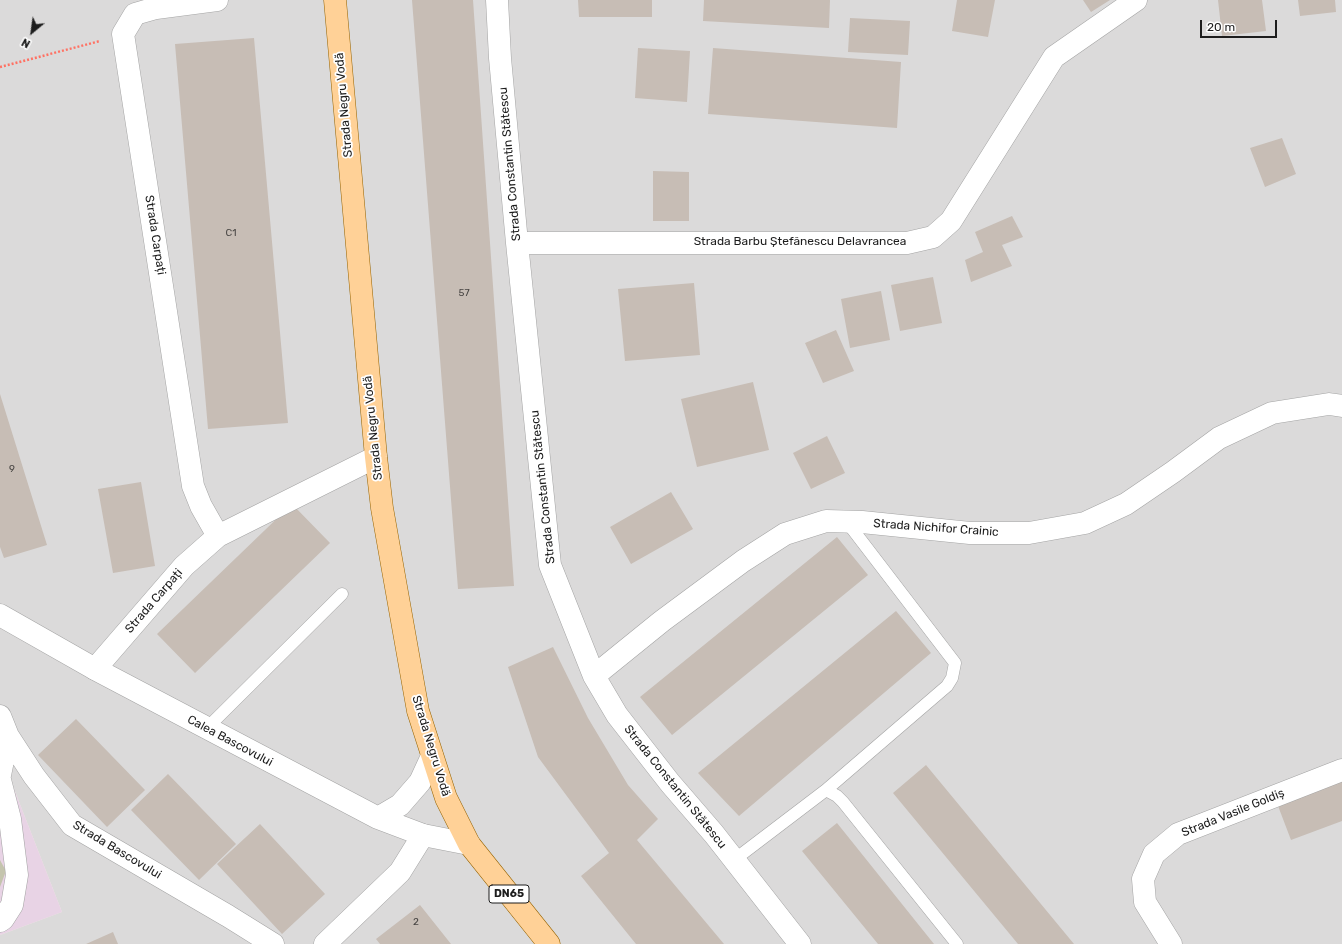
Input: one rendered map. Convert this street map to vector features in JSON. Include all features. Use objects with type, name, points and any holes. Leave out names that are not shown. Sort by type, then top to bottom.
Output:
[{"type":"main road","name":"Strada Negru Vodă","points":[[335,0],[376,457],[382,508],[418,711],[446,798],[469,844]]},
{"type":"main road","name":"DN65","points":[[469,844],[549,944]]},
{"type":"street","points":[[123,34],[135,14],[156,8],[217,0]]},
{"type":"street","name":"Strada Constantin Stătescu","points":[[497,0],[500,58],[517,243],[550,565],[594,676],[617,715],[670,783],[714,834],[800,944]]},
{"type":"street","name":"Strada Barbu Ștefănescu Delavrancea","points":[[517,243],[907,243],[933,237],[951,221],[1054,57],[1136,0]]},
{"type":"street","name":"Strada Carpați","points":[[123,34],[193,486],[200,506],[218,536]]},
{"type":"street","name":"Strada Nichifor Crainic","points":[[594,676],[662,621],[743,561],[785,534],[826,521],[862,522],[970,533],[1029,533],[1085,523],[1126,504],[1219,438],[1272,414],[1329,404],[1342,406]]},
{"type":"street","name":"Strada Carpați","points":[[95,669],[184,566],[218,536],[376,457]]},
{"type":"street","name":"Calea Bascovului","points":[[0,615],[95,669],[378,818],[423,835],[469,844]]},
{"type":"street","points":[[0,775],[4,726]]},
{"type":"street","name":"Strada Bascovului","points":[[4,726],[34,776],[72,825],[273,944]]},
{"type":"street","points":[[378,818],[400,805],[420,782],[432,756]]},
{"type":"street","name":"Strada Vasile Goldiș","points":[[1171,944],[1145,902],[1144,879],[1154,854],[1178,834],[1342,770]]},
{"type":"street","points":[[0,780],[10,819],[16,875],[12,905],[0,921]]},
{"type":"street","points":[[325,944],[400,872],[423,835]]},
{"type":"lane","points":[[734,860],[826,790],[947,686],[952,678],[956,663],[847,522]]},
{"type":"lane","points":[[207,728],[342,594]]},
{"type":"lane","points":[[826,790],[837,796],[843,802],[957,944]]},
{"type":"path","points":[[0,67],[123,34]]},
{"type":"shaded area","points":[[0,0],[1342,0],[1342,944],[0,944],[0,935],[62,912],[0,753]]},
{"type":"shaded area","points":[[0,753],[62,912],[0,935]]},
{"type":"shaded area","points":[[0,860],[6,871],[0,887]]},
{"type":"building","points":[[412,0],[473,0],[514,586],[458,589]]},
{"type":"building","points":[[578,0],[652,0],[652,17],[579,17]]},
{"type":"building","points":[[704,0],[830,0],[829,28],[703,21]]},
{"type":"building","points":[[957,0],[995,0],[988,37],[952,31]]},
{"type":"building","points":[[1083,0],[1110,0],[1091,12]]},
{"type":"building","points":[[1218,0],[1262,0],[1266,31],[1222,36]]},
{"type":"building","points":[[1298,0],[1335,0],[1336,12],[1300,16]]},
{"type":"building","points":[[850,18],[910,21],[908,55],[848,52]]},
{"type":"building","points":[[254,38],[288,423],[208,429],[175,44]]},
{"type":"building","points":[[638,48],[690,51],[687,102],[635,98]]},
{"type":"building","points":[[713,48],[901,62],[897,128],[708,114]]},
{"type":"building","points":[[1282,138],[1296,174],[1265,187],[1250,148]]},
{"type":"building","points":[[653,171],[689,172],[689,221],[653,221]]},
{"type":"building","points":[[1012,216],[1023,237],[1002,245],[1012,266],[971,282],[965,260],[983,252],[975,232]]},
{"type":"building","points":[[933,277],[942,323],[900,331],[891,285]]},
{"type":"building","points":[[694,283],[700,355],[625,361],[618,289]]},
{"type":"building","points":[[881,291],[890,340],[850,348],[841,299]]},
{"type":"building","points":[[836,330],[854,371],[823,383],[805,343]]},
{"type":"building","points":[[753,382],[769,450],[697,467],[681,399]]},
{"type":"building","points":[[0,394],[47,545],[4,558],[0,547]]},
{"type":"building","points":[[827,436],[845,473],[811,489],[793,453]]},
{"type":"building","points":[[141,482],[155,566],[113,573],[98,489]]},
{"type":"building","points":[[671,492],[693,529],[631,564],[610,527]]},
{"type":"building","points":[[292,504],[330,543],[195,673],[157,634]]},
{"type":"building","points":[[837,537],[868,575],[672,735],[640,697]]},
{"type":"building","points":[[896,611],[931,653],[739,816],[698,773]]},
{"type":"building","points":[[553,647],[588,718],[628,785],[658,819],[637,840],[724,944],[636,944],[581,876],[609,853],[538,757],[508,667]]},
{"type":"building","points":[[76,719],[145,790],[107,827],[38,755]]},
{"type":"building","points":[[926,765],[1074,944],[1018,944],[893,793]]},
{"type":"building","points":[[168,774],[236,844],[199,880],[131,810]]},
{"type":"building","points":[[1342,774],[1342,821],[1291,840],[1275,798]]},
{"type":"building","points":[[837,823],[934,944],[878,944],[802,851]]},
{"type":"building","points":[[260,824],[325,894],[282,934],[217,864]]},
{"type":"building","points":[[420,905],[451,944],[380,944],[376,939]]},
{"type":"building","points":[[113,932],[118,944],[86,944]]}]
